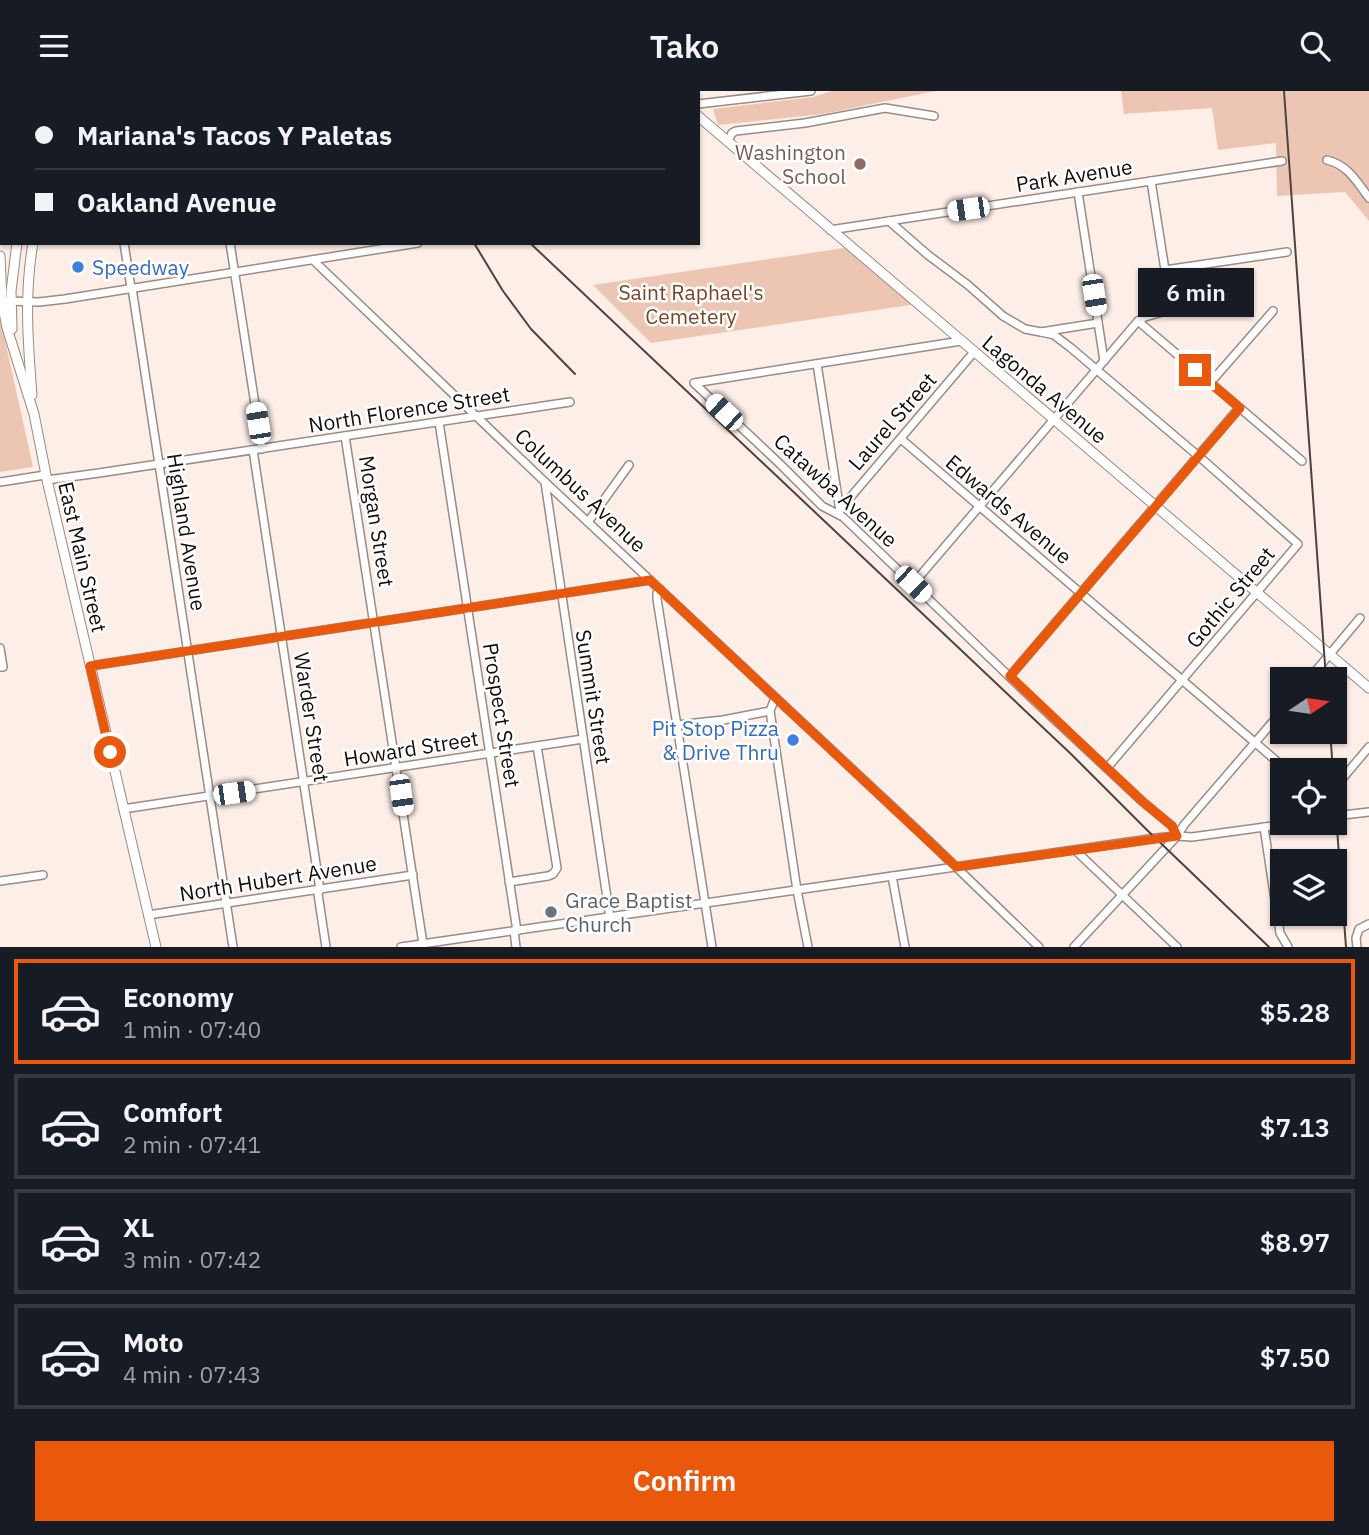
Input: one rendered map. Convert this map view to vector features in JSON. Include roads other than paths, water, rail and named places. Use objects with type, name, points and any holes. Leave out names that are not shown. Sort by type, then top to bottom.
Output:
[{"type":"main road","name":"Lagonda Avenue","points":[[700,118],[1369,688]]},
{"type":"main road","points":[[4,301],[18,245]]},
{"type":"main road","points":[[33,245],[27,302],[34,414]]},
{"type":"main road","name":"East Main Street","points":[[0,257],[7,328],[34,414],[46,477],[156,947]]},
{"type":"street","points":[[733,91],[734,100]]},
{"type":"street","points":[[700,104],[811,91]]},
{"type":"street","points":[[728,141],[736,131],[805,123],[885,108],[934,116]]},
{"type":"street","points":[[1327,160],[1344,167],[1369,198]]},
{"type":"street","name":"Park Avenue","points":[[830,230],[1282,161]]},
{"type":"street","points":[[1151,181],[1165,270]]},
{"type":"street","points":[[1078,193],[1104,361]]},
{"type":"street","name":"Gothic Street","points":[[889,221],[1003,316],[1025,329],[1054,335],[1298,544],[1107,768]]},
{"type":"street","name":"Highland Avenue","points":[[124,245],[233,947]]},
{"type":"street","points":[[230,245],[262,449]]},
{"type":"street","points":[[4,301],[65,299],[406,245]]},
{"type":"street","points":[[913,584],[1138,321],[1166,311],[1161,275],[1165,270],[1287,252]]},
{"type":"street","name":"Columbus Avenue","points":[[313,260],[1039,947]]},
{"type":"street","points":[[1210,383],[1273,311]]},
{"type":"street","points":[[1138,321],[1302,461]]},
{"type":"street","points":[[1041,332],[1098,323]]},
{"type":"street","points":[[838,512],[817,364],[961,341]]},
{"type":"street","name":"Laurel Street","points":[[838,512],[974,352]]},
{"type":"street","name":"Catawba Avenue","points":[[817,364],[694,383],[822,506],[838,512],[1143,802],[1172,826],[1177,836]]},
{"type":"street","name":"North Florence Street","points":[[0,482],[159,464],[570,402]]},
{"type":"street","points":[[1010,676],[1240,408]]},
{"type":"street","name":"Prospect Street","points":[[439,422],[509,882],[516,947]]},
{"type":"street","name":"Morgan Street","points":[[345,436],[423,944]]},
{"type":"street","name":"Edwards Avenue","points":[[901,439],[1273,758]]},
{"type":"street","name":"Warder Street","points":[[253,450],[320,890],[318,894],[326,947]]},
{"type":"street","points":[[588,522],[629,465]]},
{"type":"street","name":"Summit Street","points":[[545,482],[610,918]]},
{"type":"street","points":[[90,666],[650,580]]},
{"type":"street","points":[[660,589],[657,599],[712,947]]},
{"type":"street","points":[[1319,667],[1360,618]]},
{"type":"street","points":[[0,648],[2,667]]},
{"type":"street","points":[[775,698],[770,711],[807,947]]},
{"type":"street","points":[[677,725],[770,711]]},
{"type":"street","points":[[1074,947],[1177,836],[1270,725]]},
{"type":"street","name":"Howard Street","points":[[123,809],[583,739]]},
{"type":"street","points":[[509,882],[548,876],[557,868],[537,746]]},
{"type":"street","points":[[1347,773],[1369,747]]},
{"type":"street","points":[[1347,814],[1369,811]]},
{"type":"street","points":[[401,947],[440,944],[1177,836],[1192,837],[1270,826]]},
{"type":"street","points":[[1264,827],[1280,933],[1288,947]]},
{"type":"street","points":[[1076,851],[1177,947]]},
{"type":"street","points":[[0,881],[43,875]]},
{"type":"street","name":"North Hubert Avenue","points":[[148,915],[413,875]]},
{"type":"street","points":[[892,876],[905,947]]},
{"type":"street","points":[[1357,947],[1359,929],[1369,924]]},
{"type":"railway","points":[[1284,91],[1325,667]]},
{"type":"railway","points":[[475,245],[503,291],[531,329],[575,374]]},
{"type":"railway","points":[[532,245],[1071,754],[1269,947]]},
{"type":"railway","points":[[1331,744],[1332,758]]},
{"type":"railway","points":[[1338,835],[1346,947]]},
{"type":"place","name":"Washington School","points":[[860,164]]},
{"type":"place","name":"Speedway","points":[[78,267]]},
{"type":"place","name":"Pit Stop Pizza & Drive Thru","points":[[793,740]]},
{"type":"place","name":"Grace Baptist Church","points":[[551,912]]},
{"type":"park label","name":"Saint Raphael's Cemetery","points":[[691,304]]}]
